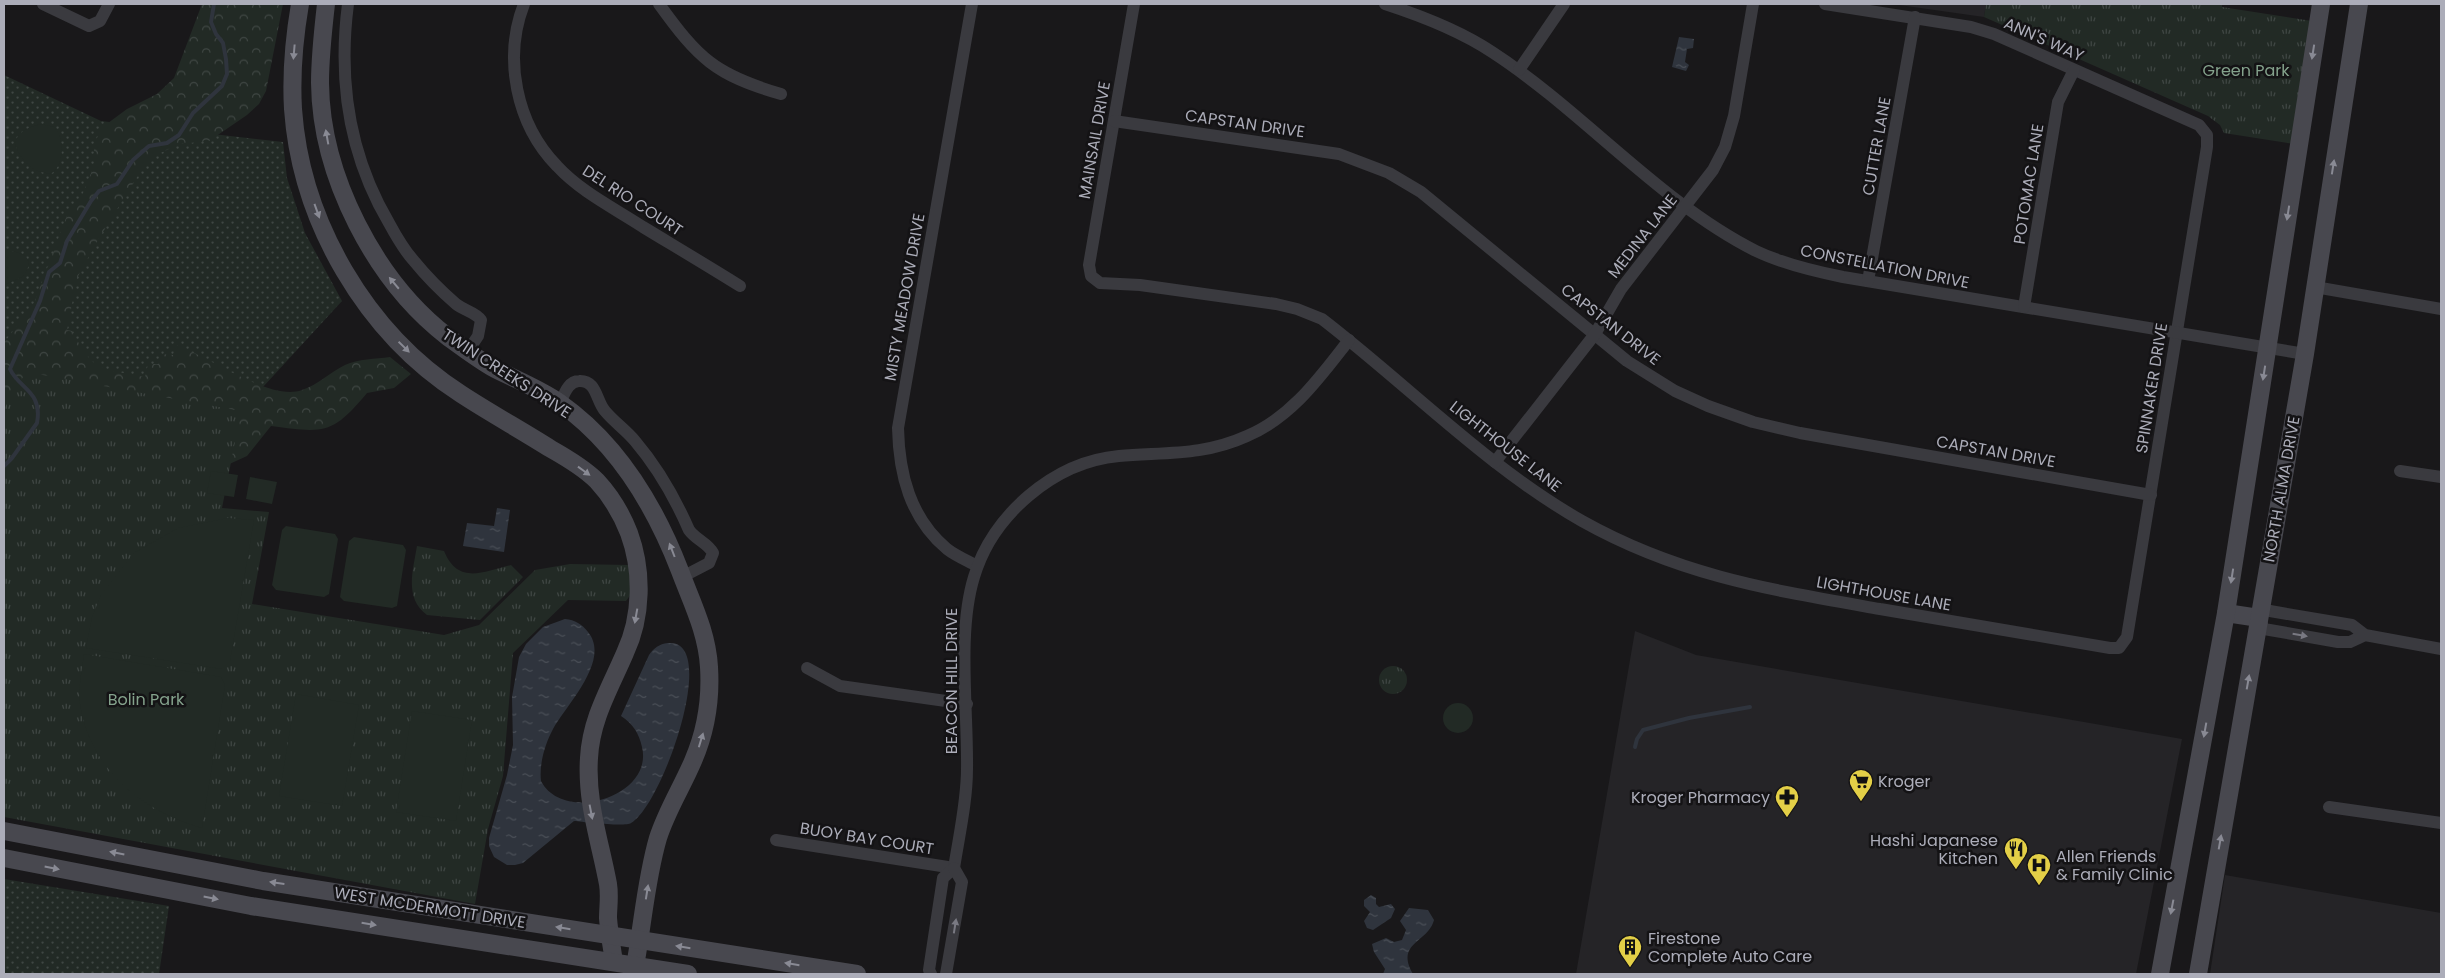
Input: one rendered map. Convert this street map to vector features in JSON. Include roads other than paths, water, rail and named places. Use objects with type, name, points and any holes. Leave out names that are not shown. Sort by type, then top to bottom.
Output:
[{"type":"main road","points":[[300,4],[292,72],[296,132],[302,162],[321,223],[351,282],[386,328],[435,375],[461,394],[562,455],[591,476],[610,498],[628,532],[638,577],[637,611],[630,642],[606,692],[595,724],[589,754],[588,790],[609,889],[614,968]]},
{"type":"main road","name":"TWIN CREEKS DRIVE","points":[[326,4],[321,48],[320,86],[328,142],[340,185],[375,258],[419,313],[468,351],[494,368],[560,403],[609,449],[638,484],[669,542],[705,636],[709,665],[709,698],[704,728],[694,760],[676,794],[658,840],[634,970]]},
{"type":"main road","name":"NORTH ALMA DRIVE","points":[[2160,974],[2226,613],[2321,4]]},
{"type":"main road","name":"NORTH ALMA DRIVE","points":[[2198,974],[2305,354],[2359,4]]},
{"type":"main road","points":[[2226,613],[2259,618]]},
{"type":"main road","name":"WEST MCDERMOTT DRIVE","points":[[4,831],[263,881],[857,974]]},
{"type":"main road","name":"WEST MCDERMOTT DRIVE","points":[[4,858],[251,906],[614,968],[688,974]]},
{"type":"street","points":[[43,4],[89,26],[100,21],[109,4]]},
{"type":"street","points":[[348,4],[343,71],[349,123],[363,173],[379,206],[412,260],[438,288],[458,305],[477,315],[481,320],[478,336],[468,351]]},
{"type":"street","name":"DEL RIO COURT","points":[[524,4],[515,39],[516,80],[525,117],[546,154],[557,167],[587,192],[740,286]]},
{"type":"street","points":[[659,4],[687,43],[706,60],[742,81],[781,94]]},
{"type":"street","name":"MISTY MEADOW DRIVE","points":[[972,4],[898,428],[899,459],[915,508],[930,532],[948,550],[977,566]]},
{"type":"street","name":"MAINSAIL DRIVE","points":[[1095,280],[1089,270],[1089,265],[1134,4]]},
{"type":"street","name":"CONSTELLATION DRIVE","points":[[1385,4],[1455,31],[1491,51],[1519,70],[1686,207],[1723,232],[1756,251],[1778,260],[1814,272],[1868,282],[2305,354]]},
{"type":"street","points":[[1519,70],[1564,4]]},
{"type":"street","name":"MEDINA LANE","points":[[1495,462],[1595,334],[1621,289],[1714,170],[1730,132],[1753,4]]},
{"type":"street","name":"ANN'S WAY","points":[[1825,4],[1915,17],[1970,27],[1994,34],[2200,125],[2207,134]]},
{"type":"street","name":"CUTTER LANE","points":[[1868,282],[1915,17]]},
{"type":"street","name":"POTOMAC LANE","points":[[2024,307],[2058,102],[2074,70]]},
{"type":"street","name":"CAPSTAN DRIVE","points":[[1114,122],[1339,154],[1389,173],[1421,192],[1627,361],[1675,392],[1708,406],[1753,422],[1800,433],[2151,494]]},
{"type":"street","name":"SPINNAKER DRIVE","points":[[2123,645],[2127,638],[2151,494],[2207,147],[2207,134]]},
{"type":"street","name":"LIGHTHOUSE LANE","points":[[1095,280],[1106,284],[1140,285],[1297,308],[1322,319],[1531,490],[1583,521],[1658,557],[1724,579],[1777,591],[2110,648],[2123,645]]},
{"type":"street","points":[[2315,287],[2441,309]]},
{"type":"street","name":"BEACON HILL DRIVE","points":[[946,974],[962,882],[954,868],[967,772],[967,609],[977,566],[986,548],[1008,517],[1028,496],[1046,483],[1079,466],[1118,456],[1179,454],[1211,449],[1248,436],[1282,416],[1304,396],[1349,340]]},
{"type":"street","points":[[560,403],[567,389],[574,382],[588,383],[596,391],[603,410],[633,439],[652,463],[670,491],[693,536],[710,547],[713,553],[709,563],[682,577]]},
{"type":"street","points":[[2400,471],[2441,477]]},
{"type":"street","points":[[2365,635],[2350,642],[2338,642],[2264,629],[2259,618],[2266,610],[2352,625],[2365,635],[2441,649]]},
{"type":"street","points":[[806,668],[840,686],[966,704]]},
{"type":"street","points":[[2329,807],[2441,823]]},
{"type":"street","name":"BUOY BAY COURT","points":[[776,840],[954,868]]},
{"type":"street","name":"BEACON HILL DRIVE","points":[[930,974],[929,970],[943,878],[954,868]]},
{"type":"water","points":[[1679,37],[1694,39],[1693,48],[1687,49],[1685,62],[1689,65],[1686,71],[1672,67]]},
{"type":"water","points":[[497,508],[510,510],[504,552],[463,546],[467,523],[494,526]]},
{"type":"water","points":[[565,619],[578,623],[588,632],[594,643],[594,655],[591,668],[584,682],[559,719],[547,741],[542,761],[541,781],[552,794],[568,801],[586,802],[604,799],[621,791],[634,779],[642,765],[642,747],[635,729],[621,716],[649,655],[657,647],[668,643],[683,649],[689,667],[688,693],[681,725],[657,787],[644,810],[631,823],[613,824],[574,821],[523,863],[507,865],[494,857],[489,846],[489,838],[507,775],[513,745],[512,697],[519,657],[526,644],[543,627]]},
{"type":"water","points":[[1371,895],[1376,898],[1376,904],[1379,907],[1391,904],[1395,909],[1391,918],[1373,930],[1367,928],[1364,921],[1370,912],[1364,906],[1364,900]]},
{"type":"water","points":[[1409,908],[1428,910],[1434,920],[1431,928],[1410,949],[1408,963],[1413,974],[1383,974],[1385,969],[1374,952],[1372,944],[1386,938],[1394,942],[1402,940],[1406,930],[1400,921]]},
{"type":"waterway","points":[[4,466],[37,423],[37,404],[10,369],[40,301],[49,272],[60,263],[67,241],[99,191],[117,184],[133,160],[149,146],[167,143],[179,135],[193,113],[222,86],[227,74],[226,59],[223,43],[216,34],[211,22],[214,4]]},
{"type":"waterway","points":[[1635,747],[1637,739],[1643,730],[1689,718],[1750,707]]},
{"type":"place","name":"Kroger","points":[[1861,802]]},
{"type":"place","name":"Kroger Pharmacy","points":[[1787,818]]},
{"type":"place","name":"Hashi Japanese Kitchen","points":[[2016,870]]},
{"type":"place","name":"Allen Friends & Family Clinic","points":[[2039,886]]},
{"type":"place","name":"Firestone Complete Auto Care","points":[[1630,968]]},
{"type":"park label","name":"Green Park","points":[[2246,70]]},
{"type":"park label","name":"Bolin Park","points":[[146,699]]}]
